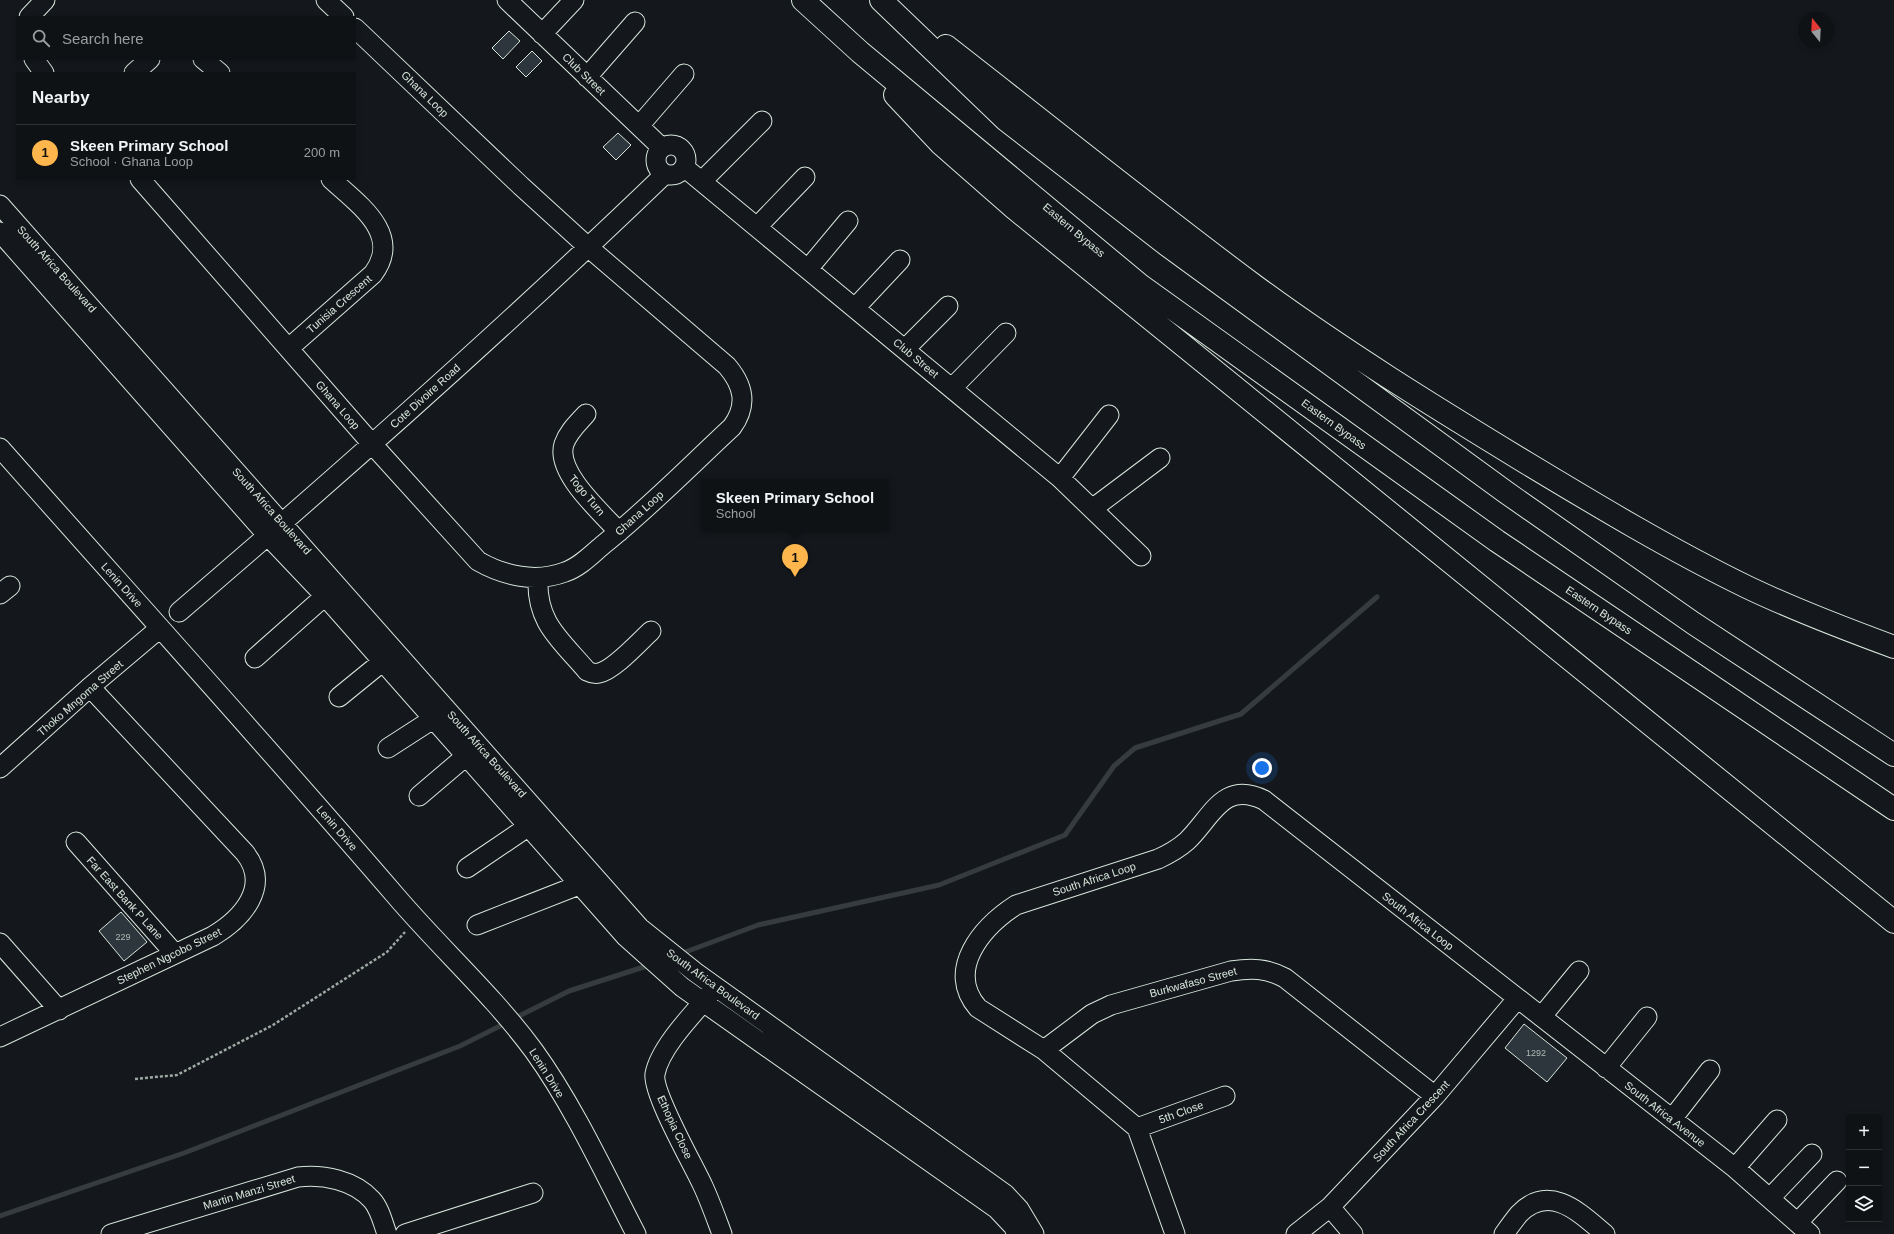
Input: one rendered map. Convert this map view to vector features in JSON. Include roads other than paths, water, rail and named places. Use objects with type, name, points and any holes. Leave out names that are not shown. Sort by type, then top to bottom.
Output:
[{"type":"highway","name":"Eastern Bypass","points":[[803,0],[860,52],[1140,284],[1497,541],[1894,809]]},
{"type":"highway","points":[[880,0],[1006,120],[1167,245],[1520,502],[1693,623],[1894,755]]},
{"type":"highway","points":[[887,0],[1232,268],[1361,359],[1565,486],[1682,554],[1750,588],[1841,627],[1894,647]]},
{"type":"highway","points":[[860,52],[921,124],[941,144],[1014,208],[1894,922]]},
{"type":"street","points":[[30,16],[45,0]]},
{"type":"street","points":[[326,0],[343,16]]},
{"type":"street","name":"Club Street","points":[[507,0],[662,148]]},
{"type":"street","points":[[542,34],[574,0]]},
{"type":"street","points":[[587,77],[635,22]]},
{"type":"street","name":"Ghana Loop","points":[[141,180],[372,444],[478,561],[504,573],[538,578],[565,572],[577,566],[619,532],[732,427],[741,410],[741,392],[735,376],[727,366],[588,247],[521,186],[356,29]]},
{"type":"street","points":[[35,60],[43,72]]},
{"type":"street","points":[[135,72],[149,60]]},
{"type":"street","points":[[204,60],[219,72]]},
{"type":"street","points":[[639,126],[684,74]]},
{"type":"street","points":[[702,182],[762,121]]},
{"type":"street","points":[[671,145],[682,150],[686,158],[682,170],[674,174],[665,174],[659,168],[656,159],[662,148],[671,145]]},
{"type":"street","name":"Club Street","points":[[684,167],[1060,478],[1142,556]]},
{"type":"street","name":"Cote Divoire Road","points":[[179,612],[372,444],[588,247],[665,174]]},
{"type":"street","points":[[757,227],[804,176]]},
{"type":"street","name":"Tunisia Crescent","points":[[289,348],[373,274],[382,259],[383,244],[378,228],[365,212],[332,180]]},
{"type":"street","name":"South Africa Boulevard","points":[[0,205],[630,918],[650,937],[714,986],[1005,1194],[1019,1209],[1034,1234]]},
{"type":"street","points":[[808,269],[848,221]]},
{"type":"street","name":"South Africa Boulevard","points":[[0,232],[268,536],[326,596],[382,662],[626,937],[682,987],[997,1209],[1013,1226],[1017,1234]]},
{"type":"street","points":[[855,308],[900,260]]},
{"type":"street","points":[[905,349],[948,306]]},
{"type":"street","points":[[952,388],[1006,333]]},
{"type":"street","name":"Togo Turn","points":[[586,414],[567,436],[562,457],[565,467],[573,480],[619,532]]},
{"type":"street","points":[[1060,478],[1108,415]]},
{"type":"street","name":"Lenin Drive","points":[[0,448],[285,767],[416,920],[517,1030],[534,1052],[558,1090],[586,1139],[636,1234]]},
{"type":"street","points":[[1092,509],[1160,458]]},
{"type":"street","points":[[538,578],[538,602],[546,622],[587,671],[597,674],[606,670],[651,631]]},
{"type":"street","points":[[255,658],[326,596]]},
{"type":"street","name":"Thoko Mngoma Street","points":[[0,768],[90,687],[160,628]]},
{"type":"street","points":[[339,697],[382,662]]},
{"type":"street","name":"Stephen Ngcobo Street","points":[[0,1037],[213,936],[230,926],[241,914],[252,895],[255,881],[254,866],[245,853],[90,687]]},
{"type":"street","points":[[388,748],[433,719]]},
{"type":"street","points":[[419,796],[466,756]]},
{"type":"street","name":"South Africa Loop","points":[[1137,1128],[1044,1050],[978,1008],[970,999],[966,989],[964,974],[968,958],[983,934],[1002,914],[1016,904],[1158,859],[1174,852],[1187,840],[1220,802],[1230,796],[1242,793],[1252,794],[1264,800],[1517,999]]},
{"type":"street","points":[[467,868],[529,826]]},
{"type":"street","name":"Far East Bank P Lane","points":[[76,842],[175,954]]},
{"type":"street","points":[[477,925],[579,885]]},
{"type":"street","points":[[0,943],[59,1010]]},
{"type":"street","name":"Burkwafaso Street","points":[[1044,1050],[1092,1014],[1111,1005],[1231,971],[1261,969],[1274,972],[1285,978],[1435,1096]]},
{"type":"street","points":[[1542,1016],[1579,972]]},
{"type":"street","name":"Ethopia Close","points":[[714,986],[704,1002],[663,1054],[655,1076],[657,1088],[663,1105],[703,1187],[722,1234]]},
{"type":"street","name":"South Africa Avenue","points":[[1517,999],[1542,1016],[1606,1068],[1735,1168],[1804,1228]]},
{"type":"street","name":"South Africa Crescent","points":[[1296,1234],[1330,1206],[1435,1096],[1517,999]]},
{"type":"street","points":[[1606,1068],[1647,1017]]},
{"type":"street","points":[[1672,1119],[1710,1070]]},
{"type":"street","name":"5th Close","points":[[1137,1128],[1225,1096]]},
{"type":"street","points":[[1735,1168],[1776,1120]]},
{"type":"street","points":[[1137,1128],[1175,1234]]},
{"type":"street","points":[[1770,1198],[1812,1154]]},
{"type":"street","name":"Martin Manzi Street","points":[[111,1234],[298,1177],[313,1175],[338,1180],[364,1193],[372,1200],[379,1212],[387,1234]]},
{"type":"street","points":[[1804,1228],[1837,1181]]},
{"type":"street","points":[[405,1234],[533,1193]]},
{"type":"street","points":[[1504,1234],[1520,1214],[1537,1203],[1548,1201],[1558,1201],[1571,1206],[1605,1234]]},
{"type":"street","points":[[1330,1206],[1353,1234]]},
{"type":"waterway","points":[[680,954],[758,925],[939,885],[1065,835],[1114,766],[1135,748],[1241,714],[1377,597]]},
{"type":"waterway","points":[[513,1019],[569,991],[650,965]]},
{"type":"waterway","points":[[0,1216],[184,1153],[460,1046],[506,1023]]},
{"type":"place","name":"Skeen Primary School","points":[[795,577]]}]
